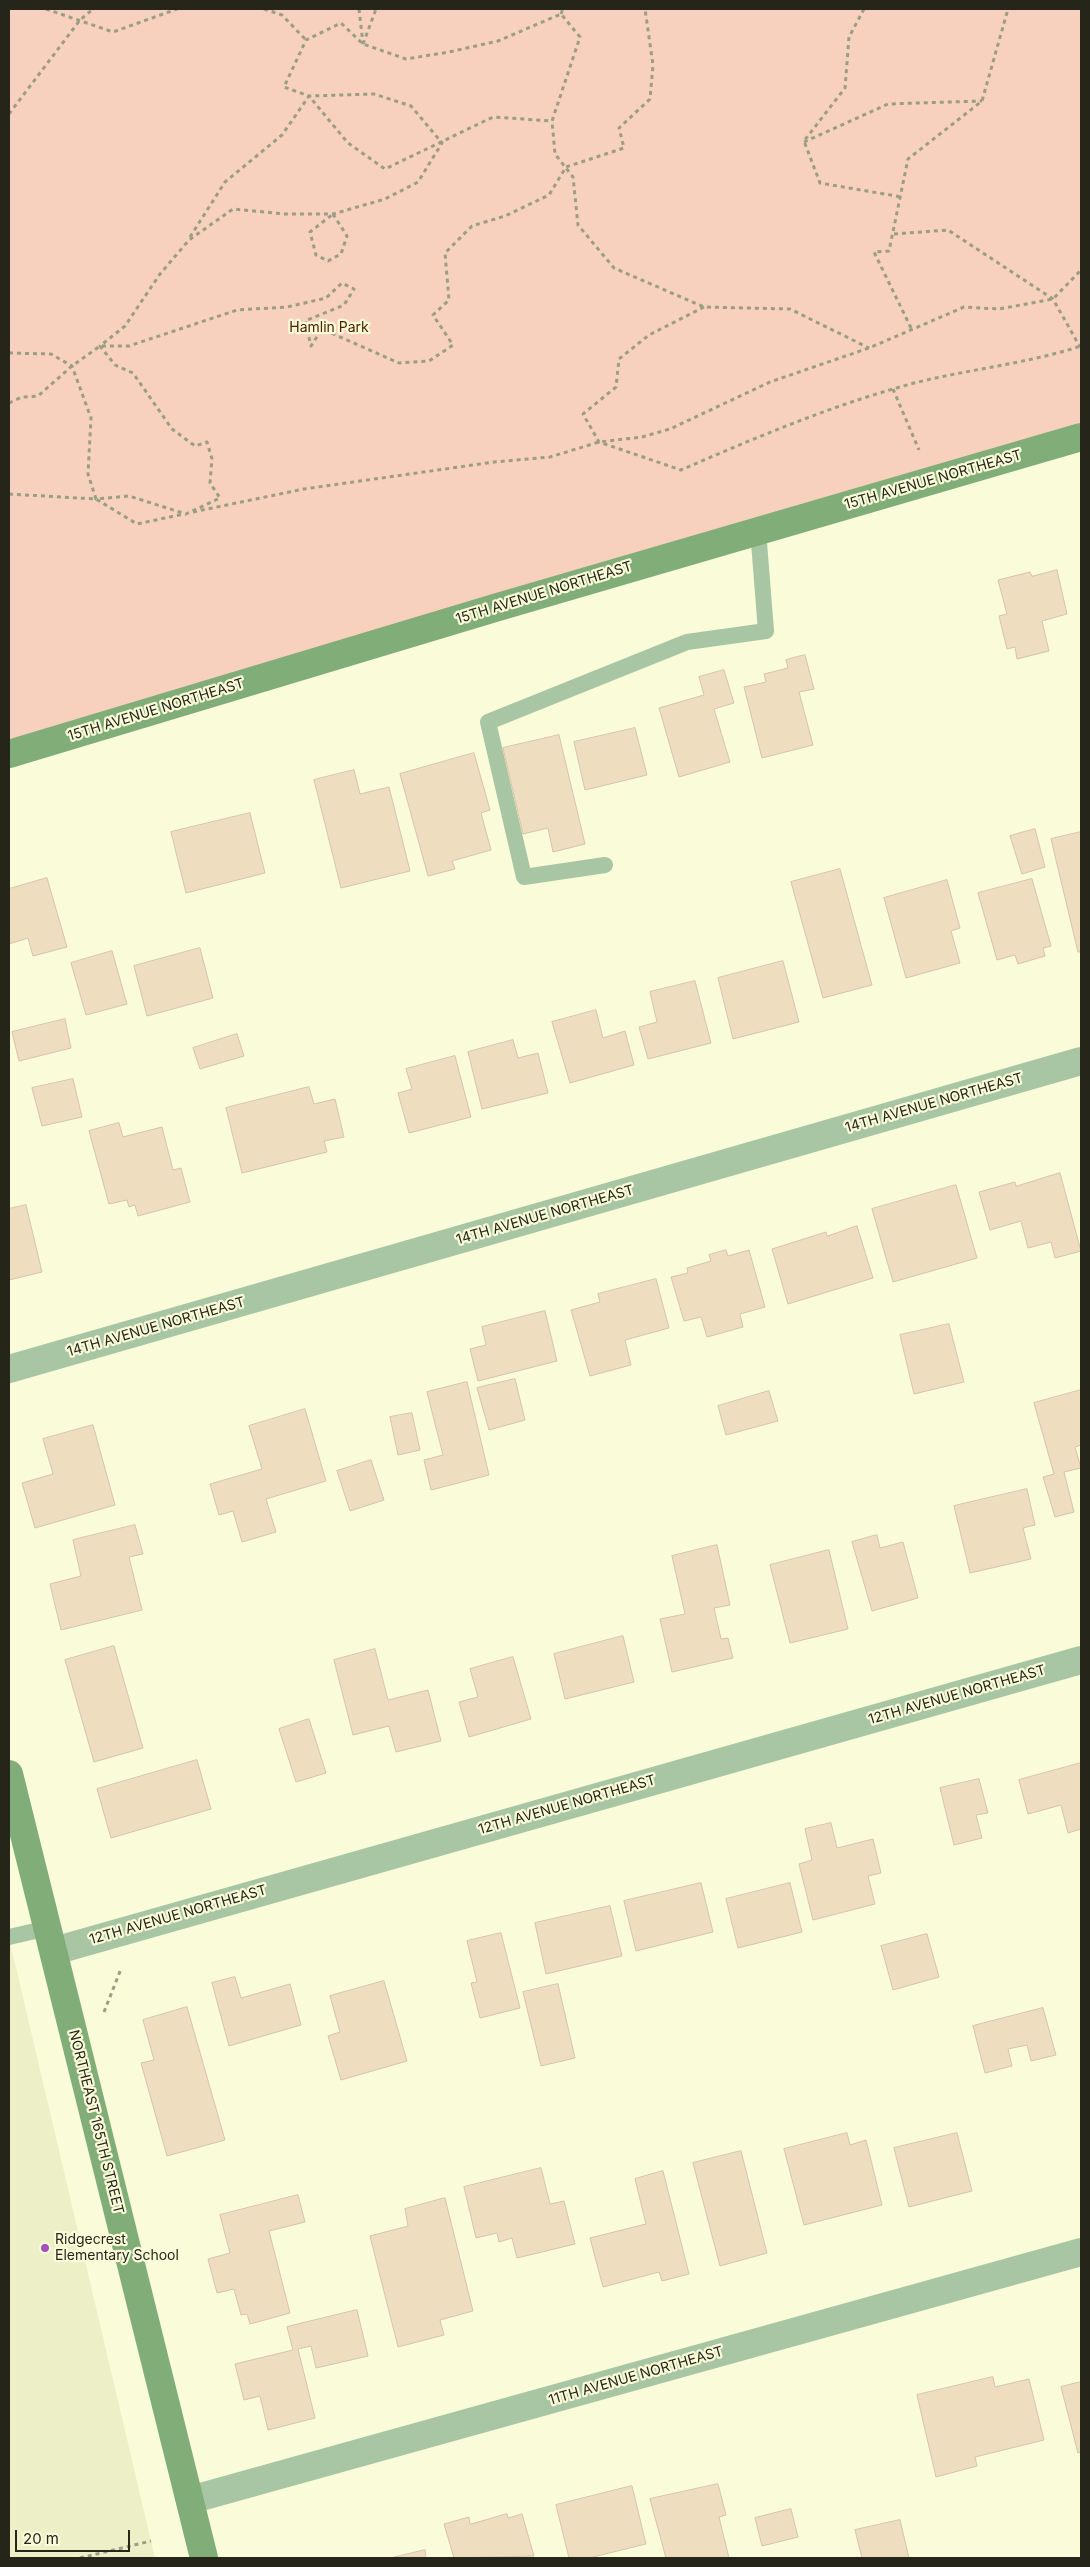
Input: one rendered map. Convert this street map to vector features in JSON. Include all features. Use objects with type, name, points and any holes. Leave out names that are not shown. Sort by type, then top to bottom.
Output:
[{"type":"main road","name":"15TH AVENUE NORTHEAST","points":[[9,754],[758,530],[1081,437]]},
{"type":"main road","name":"NORTHEAST 165TH STREET","points":[[9,1774],[204,2558]]},
{"type":"street","name":"14TH AVENUE NORTHEAST","points":[[9,1369],[1081,1061]]},
{"type":"street","name":"12TH AVENUE NORTHEAST","points":[[51,1939],[1081,1660]]},
{"type":"street","name":"11TH AVENUE NORTHEAST","points":[[190,2500],[1081,2252]]},
{"type":"lane","points":[[605,865],[524,877],[488,722],[686,642],[766,631],[758,530]]},
{"type":"lane","points":[[9,1938],[51,1939]]},
{"type":"path","points":[[46,9],[113,32],[177,9]]},
{"type":"path","points":[[9,114],[80,20],[93,9]]},
{"type":"path","points":[[264,9],[282,15],[306,40]]},
{"type":"path","points":[[359,9],[364,44]]},
{"type":"path","points":[[364,44],[376,9]]},
{"type":"path","points":[[442,143],[411,106],[374,94],[309,96],[284,87],[306,40],[341,23],[364,44],[406,59],[498,41],[561,14],[563,9]]},
{"type":"path","points":[[100,346],[129,346],[237,310],[287,307],[326,298],[342,283],[354,289],[344,305],[305,321],[311,346],[322,329],[399,363],[429,361],[453,345],[434,315],[449,300],[444,253],[472,226],[506,216],[549,195],[566,167],[624,148],[619,128],[650,99],[652,65],[645,9]]},
{"type":"path","points":[[804,142],[845,88],[849,36],[864,9]]},
{"type":"path","points":[[911,328],[874,252],[890,251],[908,160],[982,101],[1008,9]]},
{"type":"path","points":[[561,14],[580,37],[552,121],[555,154],[573,177],[578,225],[614,268],[704,307],[790,309],[869,348]]},
{"type":"path","points":[[309,96],[348,143],[385,169],[493,117],[552,121]]},
{"type":"path","points":[[9,403],[22,397],[38,396],[72,366],[125,326],[160,274],[189,240],[225,182],[282,135],[309,96]]},
{"type":"path","points":[[804,142],[888,104],[982,101]]},
{"type":"path","points":[[804,142],[820,183],[902,197]]},
{"type":"path","points":[[189,240],[233,208],[284,214],[334,214],[384,199],[418,182],[442,143]]},
{"type":"path","points":[[334,214],[347,236],[341,254],[328,261],[316,255],[310,232],[334,214]]},
{"type":"path","points":[[704,307],[649,336],[619,359],[616,387],[583,414],[599,442],[681,470],[767,434],[893,389],[946,375],[1056,355],[1080,347],[1053,299],[948,230],[894,234]]},
{"type":"path","points":[[9,353],[51,354],[72,366],[91,418],[88,474],[96,499],[137,524],[304,489],[494,462],[550,457],[599,442],[642,437],[670,429],[770,382],[869,348],[911,328],[964,307],[999,309],[1053,299],[1081,270]]},
{"type":"path","points":[[9,494],[96,499],[129,496],[186,514],[220,498],[210,483],[212,459],[207,442],[195,446],[172,429],[133,374],[115,365],[100,346]]},
{"type":"path","points":[[893,389],[913,433],[930,481]]},
{"type":"path","points":[[102,2015],[121,1968]]},
{"type":"path","points":[[80,2558],[151,2541]]},
{"type":"shaded area","name":"Ridgecrest Elementary School","points":[[9,1938],[155,2558],[9,2558]]},
{"type":"green space","name":"Hamlin Park","points":[[9,9],[1081,9],[1081,437],[9,757]]},
{"type":"building","points":[[1057,570],[1067,614],[1042,621],[1049,651],[1017,659],[1015,647],[1007,649],[999,616],[1007,614],[998,580],[1030,572],[1032,576]]},
{"type":"building","points":[[805,655],[814,689],[799,692],[813,745],[762,758],[744,687],[766,682],[764,674],[788,668],[786,660]]},
{"type":"building","points":[[724,670],[734,703],[714,709],[730,762],[679,777],[659,708],[704,695],[699,677]]},
{"type":"building","points":[[635,728],[647,775],[585,790],[574,742]]},
{"type":"building","points":[[559,735],[585,844],[553,852],[548,828],[523,834],[503,748]]},
{"type":"building","points":[[474,753],[490,810],[481,813],[491,850],[452,861],[455,869],[428,876],[400,774]]},
{"type":"building","points":[[354,770],[360,794],[389,787],[410,871],[341,888],[314,780]]},
{"type":"building","points":[[250,813],[265,873],[186,893],[171,832]]},
{"type":"building","points":[[1035,829],[1045,867],[1022,874],[1010,836]]},
{"type":"building","points":[[1081,832],[1081,952],[1078,952],[1051,839]]},
{"type":"building","points":[[840,869],[872,985],[823,998],[791,882]]},
{"type":"building","points":[[47,878],[67,947],[33,956],[28,938],[9,944],[9,889]]},
{"type":"building","points":[[1032,879],[1051,946],[1043,948],[1045,956],[1018,964],[1015,955],[997,960],[978,893]]},
{"type":"building","points":[[947,880],[960,928],[951,931],[960,963],[906,978],[884,898]]},
{"type":"building","points":[[200,948],[213,998],[147,1016],[134,966]]},
{"type":"building","points":[[112,951],[127,1004],[86,1015],[71,963]]},
{"type":"building","points":[[783,961],[799,1022],[733,1039],[718,978]]},
{"type":"building","points":[[695,981],[711,1043],[648,1059],[639,1027],[657,1022],[650,992]]},
{"type":"building","points":[[596,1010],[603,1038],[625,1031],[634,1065],[570,1083],[552,1022]]},
{"type":"building","points":[[65,1019],[71,1048],[19,1061],[12,1032]]},
{"type":"building","points":[[237,1034],[244,1056],[200,1069],[193,1048]]},
{"type":"building","points":[[513,1040],[518,1058],[538,1053],[548,1093],[482,1109],[468,1052]]},
{"type":"building","points":[[455,1056],[471,1117],[409,1133],[398,1093],[412,1089],[406,1069]]},
{"type":"building","points":[[73,1079],[82,1117],[42,1126],[32,1088]]},
{"type":"building","points":[[309,1087],[314,1104],[335,1099],[344,1137],[324,1141],[327,1152],[242,1173],[226,1108]]},
{"type":"building","points":[[119,1123],[123,1137],[162,1127],[173,1170],[181,1168],[190,1202],[138,1216],[135,1205],[129,1207],[127,1200],[109,1204],[89,1131]]},
{"type":"building","points":[[1060,1173],[1081,1251],[1055,1258],[1051,1242],[1028,1248],[1021,1221],[990,1230],[979,1192],[1015,1182],[1016,1186]]},
{"type":"building","points":[[956,1185],[977,1258],[893,1282],[872,1209]]},
{"type":"building","points":[[26,1205],[42,1272],[9,1280],[9,1209]]},
{"type":"building","points":[[857,1226],[873,1278],[788,1304],[772,1249],[826,1232],[827,1236]]},
{"type":"building","points":[[726,1250],[728,1256],[749,1250],[765,1307],[740,1314],[743,1327],[707,1337],[701,1317],[684,1321],[671,1277],[688,1273],[687,1268],[711,1261],[709,1255]]},
{"type":"building","points":[[656,1279],[669,1328],[625,1340],[631,1365],[590,1376],[571,1310],[600,1302],[598,1294]]},
{"type":"building","points":[[545,1311],[557,1361],[478,1381],[470,1349],[486,1345],[482,1327]]},
{"type":"building","points":[[949,1324],[964,1382],[914,1394],[900,1335]]},
{"type":"building","points":[[515,1379],[525,1420],[489,1430],[477,1388]]},
{"type":"building","points":[[467,1382],[489,1475],[431,1490],[424,1460],[443,1455],[427,1392]]},
{"type":"building","points":[[1081,1390],[1081,1445],[1075,1447],[1081,1468],[1064,1472],[1074,1512],[1055,1517],[1043,1477],[1054,1474],[1034,1403]]},
{"type":"building","points":[[769,1391],[778,1421],[726,1435],[718,1406]]},
{"type":"building","points":[[305,1409],[326,1481],[266,1499],[276,1532],[242,1542],[233,1511],[219,1515],[210,1484],[262,1469],[249,1426]]},
{"type":"building","points":[[412,1413],[420,1450],[398,1455],[390,1417]]},
{"type":"building","points":[[93,1425],[115,1505],[35,1528],[22,1483],[53,1474],[43,1439]]},
{"type":"building","points":[[371,1460],[384,1500],[350,1511],[337,1471]]},
{"type":"building","points":[[1027,1489],[1035,1525],[1023,1528],[1031,1559],[970,1573],[954,1506]]},
{"type":"building","points":[[135,1525],[143,1554],[129,1557],[142,1610],[61,1630],[50,1584],[81,1576],[73,1540]]},
{"type":"building","points":[[877,1535],[880,1548],[903,1542],[918,1598],[872,1611],[852,1542]]},
{"type":"building","points":[[717,1545],[730,1605],[714,1608],[721,1639],[728,1638],[733,1658],[672,1672],[660,1619],[685,1614],[672,1556]]},
{"type":"building","points":[[829,1550],[848,1629],[790,1643],[770,1565]]},
{"type":"building","points":[[623,1636],[634,1682],[565,1699],[554,1654]]},
{"type":"building","points":[[114,1646],[143,1748],[94,1762],[65,1660]]},
{"type":"building","points":[[375,1649],[388,1700],[428,1690],[441,1741],[396,1752],[389,1726],[353,1735],[334,1660]]},
{"type":"building","points":[[513,1657],[531,1719],[469,1737],[459,1702],[478,1697],[470,1669]]},
{"type":"building","points":[[309,1719],[326,1773],[296,1782],[279,1729]]},
{"type":"building","points":[[197,1760],[211,1809],[111,1838],[97,1789]]},
{"type":"building","points":[[1081,1763],[1081,1829],[1068,1833],[1061,1805],[1028,1814],[1019,1780]]},
{"type":"building","points":[[979,1779],[988,1813],[976,1815],[982,1838],[954,1845],[940,1788]]},
{"type":"building","points":[[831,1823],[837,1848],[873,1839],[881,1873],[868,1876],[875,1904],[813,1920],[799,1864],[812,1860],[805,1829]]},
{"type":"building","points":[[701,1883],[713,1932],[636,1951],[624,1901]]},
{"type":"building","points":[[790,1883],[802,1932],[738,1948],[726,1899]]},
{"type":"building","points":[[610,1906],[622,1956],[546,1974],[535,1923]]},
{"type":"building","points":[[501,1933],[520,2008],[480,2018],[471,1983],[477,1982],[467,1941]]},
{"type":"building","points":[[927,1934],[939,1977],[893,1990],[881,1946]]},
{"type":"building","points":[[235,1977],[241,1998],[290,1984],[301,2025],[229,2046],[212,1983]]},
{"type":"building","points":[[384,1981],[407,2061],[341,2080],[328,2036],[340,2032],[330,1996]]},
{"type":"building","points":[[558,1984],[575,2058],[541,2066],[523,1992]]},
{"type":"building","points":[[187,2007],[225,2140],[167,2156],[141,2063],[154,2060],[143,2020]]},
{"type":"building","points":[[1043,2008],[1056,2055],[1031,2061],[1027,2045],[1008,2049],[1012,2066],[985,2073],[973,2026]]},
{"type":"building","points":[[847,2133],[850,2145],[866,2140],[882,2205],[804,2225],[784,2149]]},
{"type":"building","points":[[957,2133],[972,2191],[909,2207],[894,2148]]},
{"type":"building","points":[[741,2151],[767,2253],[720,2266],[693,2163]]},
{"type":"building","points":[[541,2168],[550,2204],[564,2201],[575,2244],[517,2258],[512,2238],[499,2242],[497,2233],[476,2238],[464,2187]]},
{"type":"building","points":[[663,2171],[689,2274],[662,2281],[659,2272],[603,2287],[590,2238],[646,2224],[635,2179]]},
{"type":"building","points":[[298,2195],[305,2222],[269,2231],[290,2313],[250,2324],[247,2314],[241,2315],[234,2289],[217,2293],[208,2259],[230,2253],[220,2215]]},
{"type":"building","points":[[445,2198],[473,2311],[440,2320],[444,2335],[398,2347],[370,2236],[408,2226],[405,2209]]},
{"type":"building","points":[[357,2310],[368,2356],[316,2368],[311,2346],[298,2349],[315,2418],[268,2430],[260,2396],[244,2400],[235,2364],[293,2350],[287,2327]]},
{"type":"building","points":[[993,2377],[995,2387],[1029,2379],[1044,2440],[975,2457],[977,2466],[936,2477],[917,2395]]},
{"type":"building","points":[[1081,2382],[1081,2452],[1078,2453],[1061,2387]]},
{"type":"building","points":[[718,2484],[726,2515],[719,2517],[729,2558],[666,2558],[650,2499]]},
{"type":"building","points":[[632,2486],[646,2544],[589,2558],[569,2558],[556,2505]]},
{"type":"building","points":[[791,2509],[798,2537],[762,2546],[755,2518]]},
{"type":"building","points":[[507,2514],[508,2518],[522,2514],[534,2556],[454,2558],[444,2524],[469,2517],[470,2524]]},
{"type":"building","points":[[900,2520],[909,2558],[862,2558],[855,2530]]},
{"type":"building","points":[[425,2550],[426,2558],[391,2558]]},
{"type":"place","name":"Ridgecrest Elementary School","points":[[45,2248]]}]
